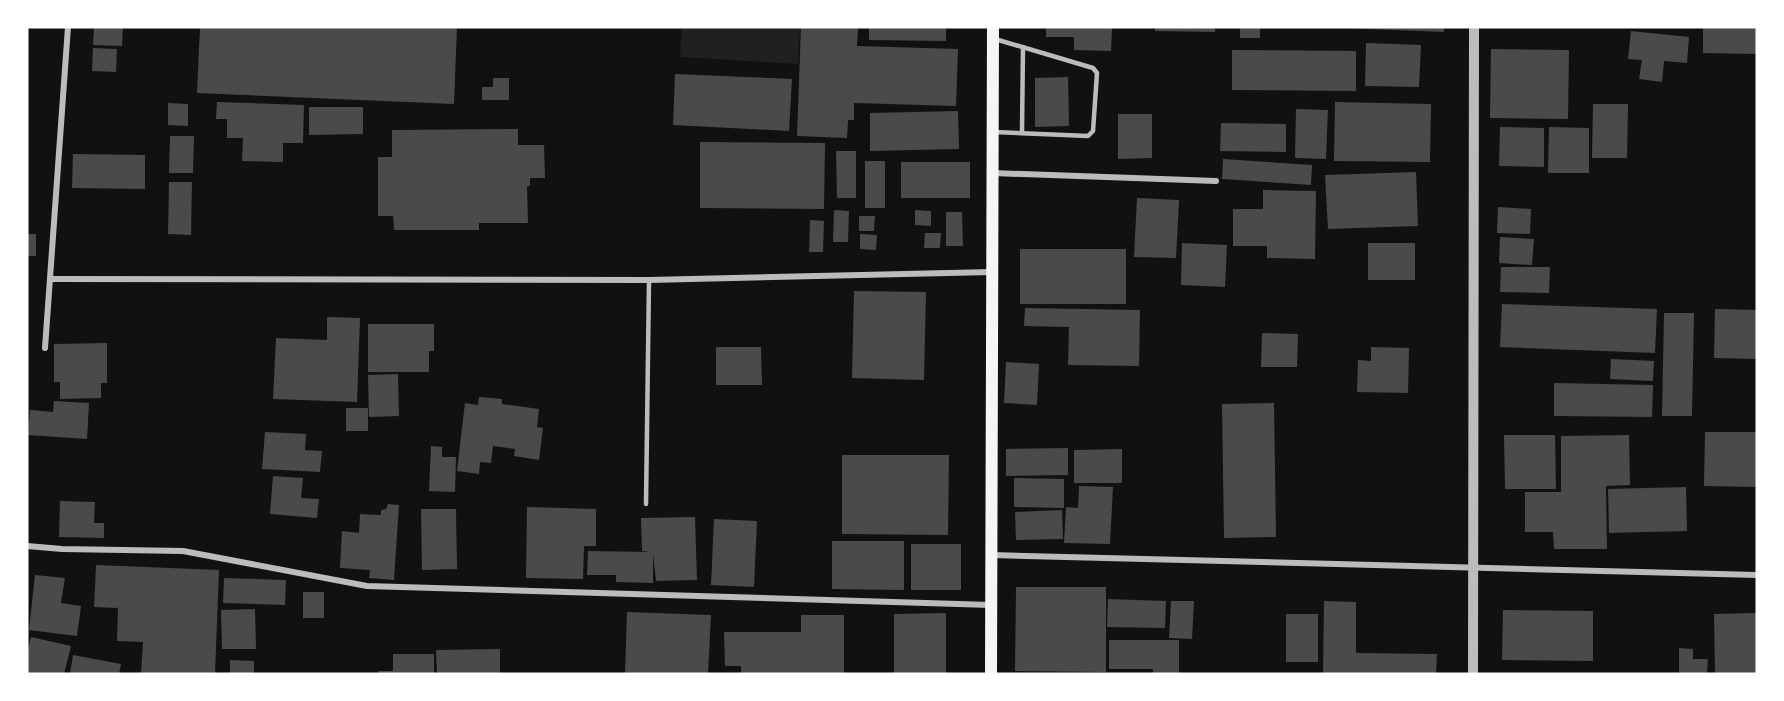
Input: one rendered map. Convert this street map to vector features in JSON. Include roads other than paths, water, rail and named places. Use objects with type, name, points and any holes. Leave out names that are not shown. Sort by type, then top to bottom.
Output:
[{"type":"main road","points":[[991,674],[993,32]]},
{"type":"street","points":[[45,348],[68,27]]},
{"type":"street","points":[[1473,674],[1474,27]]},
{"type":"street","points":[[992,173],[1216,181]]},
{"type":"street","points":[[51,279],[649,280],[992,272]]},
{"type":"street","points":[[27,546],[62,549],[183,551],[367,586],[991,605]]},
{"type":"street","points":[[992,555],[1473,570],[1757,575]]},
{"type":"lane","points":[[992,132],[1091,134],[1097,73],[1093,68],[1023,48],[993,32]]},
{"type":"lane","points":[[1022,131],[1023,48]]},
{"type":"lane","points":[[646,504],[649,280]]}]
